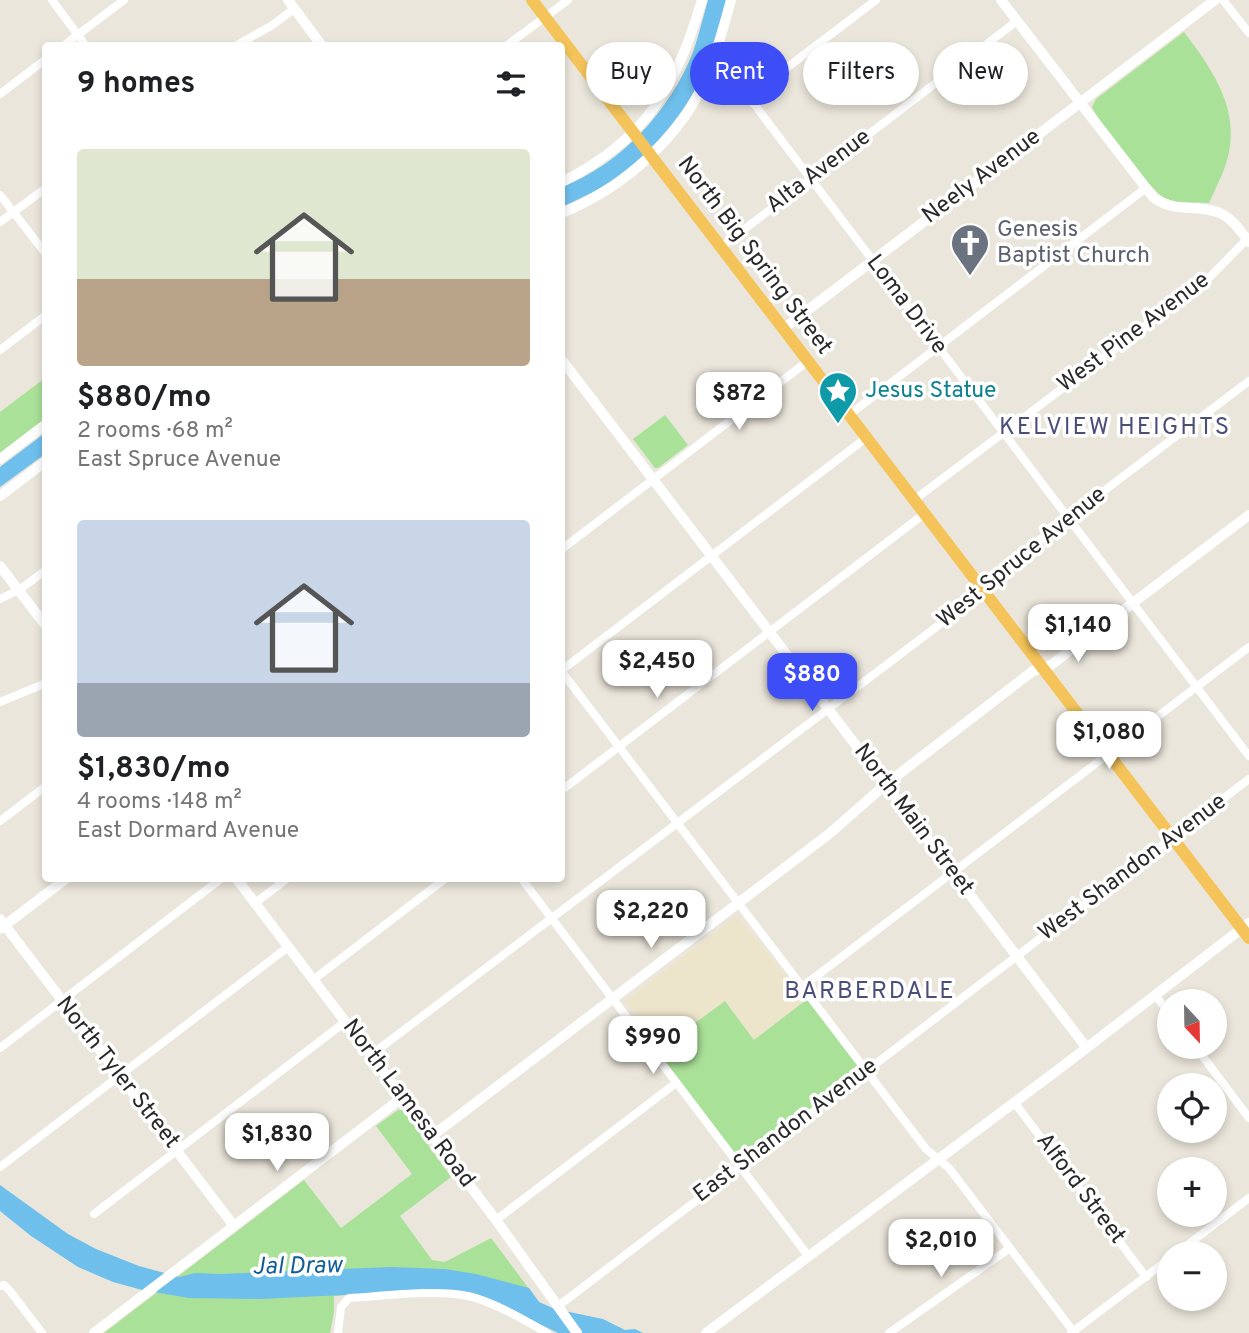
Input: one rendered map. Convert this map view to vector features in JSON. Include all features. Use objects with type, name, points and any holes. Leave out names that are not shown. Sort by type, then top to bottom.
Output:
[{"type":"highway","name":"North Big Spring Street","points":[[532,0],[564,42]]},
{"type":"highway","name":"North Big Spring Street","points":[[565,43],[1171,838],[1247,930]]},
{"type":"main road","points":[[565,180],[594,165],[633,133],[657,104],[674,77],[702,0]]},
{"type":"main road","points":[[719,42],[731,0]]},
{"type":"main road","points":[[565,211],[604,191],[650,155],[690,105]]},
{"type":"main road","points":[[0,459],[42,427]]},
{"type":"main road","points":[[0,496],[42,464]]},
{"type":"main road","points":[[0,566],[42,621]]},
{"type":"main road","name":"North Lamesa Road","points":[[239,882],[496,1220],[576,1333]]},
{"type":"main road","points":[[706,1333],[1155,995],[1247,930]]},
{"type":"street","points":[[52,0],[83,42]]},
{"type":"street","points":[[68,42],[124,0]]},
{"type":"street","points":[[511,42],[568,0]]},
{"type":"street","points":[[789,65],[876,0]]},
{"type":"street","points":[[1001,0],[1157,200],[1166,205],[1221,213],[1248,239]]},
{"type":"street","name":"Neely Avenue","points":[[783,329],[1215,0]]},
{"type":"street","points":[[1223,0],[1249,33]]},
{"type":"street","points":[[242,42],[271,26],[291,4],[319,42]]},
{"type":"street","name":"Alta Avenue","points":[[721,247],[1017,22]]},
{"type":"street","points":[[0,94],[42,62]]},
{"type":"street","name":"Loma Drive","points":[[753,105],[1249,756]]},
{"type":"street","points":[[849,415],[1146,188]]},
{"type":"street","points":[[0,222],[42,191]]},
{"type":"street","points":[[0,195],[42,249]]},
{"type":"street","name":"West Pine Avenue","points":[[914,500],[1209,278],[1248,239]]},
{"type":"street","points":[[0,350],[42,318]]},
{"type":"street","points":[[565,547],[808,362]]},
{"type":"street","name":"North Main Street","points":[[565,364],[1086,1047]]},
{"type":"street","name":"West Spruce Avenue","points":[[371,1055],[968,603],[989,578],[1249,381]]},
{"type":"street","points":[[565,669],[866,438]]},
{"type":"street","points":[[565,788],[925,514]]},
{"type":"street","points":[[432,1136],[829,834],[886,784],[1033,671],[1051,665],[1249,515]]},
{"type":"street","points":[[0,599],[19,590],[42,573]]},
{"type":"street","points":[[802,986],[1249,647]]},
{"type":"street","points":[[565,675],[926,1149],[949,1168],[1073,1332],[1157,1268]]},
{"type":"street","points":[[0,702],[42,685]]},
{"type":"street","name":"West Shandon Avenue","points":[[1017,957],[1249,779]]},
{"type":"street","points":[[0,821],[42,789]]},
{"type":"street","points":[[2,925],[61,882]]},
{"type":"street","points":[[0,1048],[217,882]]},
{"type":"street","points":[[255,904],[283,882]]},
{"type":"street","points":[[313,980],[441,882]]},
{"type":"street","points":[[524,882],[809,1257]]},
{"type":"street","name":"North Tyler Street","points":[[2,925],[234,1226]]},
{"type":"street","points":[[0,1167],[288,947]]},
{"type":"street","name":"East Shandon Avenue","points":[[557,1307],[1017,957]]},
{"type":"street","points":[[94,1214],[345,1022]]},
{"type":"street","points":[[1205,1059],[1249,1118]]},
{"type":"street","points":[[496,1220],[676,1083]]},
{"type":"street","points":[[94,1333],[403,1097]]},
{"type":"street","name":"Alford Street","points":[[1014,1102],[1146,1277]]},
{"type":"street","points":[[1193,1241],[1249,1198]]},
{"type":"street","points":[[889,1333],[1010,1248]]},
{"type":"street","points":[[2,1286],[42,1333]]},
{"type":"street","points":[[338,1333],[341,1307],[349,1298],[437,1294],[469,1296],[523,1319],[547,1333]]},
{"type":"shaded area","points":[[737,915],[805,1000],[754,1041],[725,1001],[660,1048],[625,1001]]},
{"type":"green space","points":[[1184,32],[1219,85],[1229,114],[1229,153],[1209,203],[1165,198],[1148,183],[1126,156],[1092,107],[1096,99]]},
{"type":"green space","points":[[42,380],[42,423],[0,455],[0,412]]},
{"type":"green space","points":[[665,415],[688,445],[655,468],[633,439]]},
{"type":"green space","points":[[810,997],[866,1070],[740,1166],[654,1053],[725,1001],[754,1040]]},
{"type":"green space","points":[[398,1110],[403,1110],[451,1177],[400,1216],[432,1260],[445,1262],[491,1238],[539,1302],[503,1306],[488,1299],[385,1293],[334,1296],[330,1333],[104,1333],[304,1180],[341,1228],[412,1174],[376,1126]]},
{"type":"water","points":[[708,0],[726,0],[716,40],[696,42]]},
{"type":"water","points":[[690,59],[690,98],[657,141],[627,170],[604,186],[565,206],[565,186],[584,177],[623,150],[664,105],[676,105],[676,86]]},
{"type":"water","points":[[42,435],[42,456],[0,487],[0,467]]},
{"type":"water","points":[[0,1185],[68,1234],[96,1249],[139,1266],[179,1277],[195,1273],[391,1267],[445,1269],[529,1288],[539,1302],[555,1309],[603,1319],[625,1330],[635,1329],[643,1333],[558,1333],[488,1299],[385,1293],[261,1299],[189,1298],[142,1290],[113,1282],[78,1267],[31,1236],[0,1211]]},
{"type":"place","name":"Genesis Baptist Church","points":[[970,277]]},
{"type":"place","name":"Jesus Statue","points":[[838,425]]},
{"type":"district","name":"KELVIEW HEIGHTS","points":[[1115,428]]},
{"type":"district","name":"BARBERDALE","points":[[870,992]]},
{"type":"water label","name":"Jal Draw","points":[[297,1267]]}]
